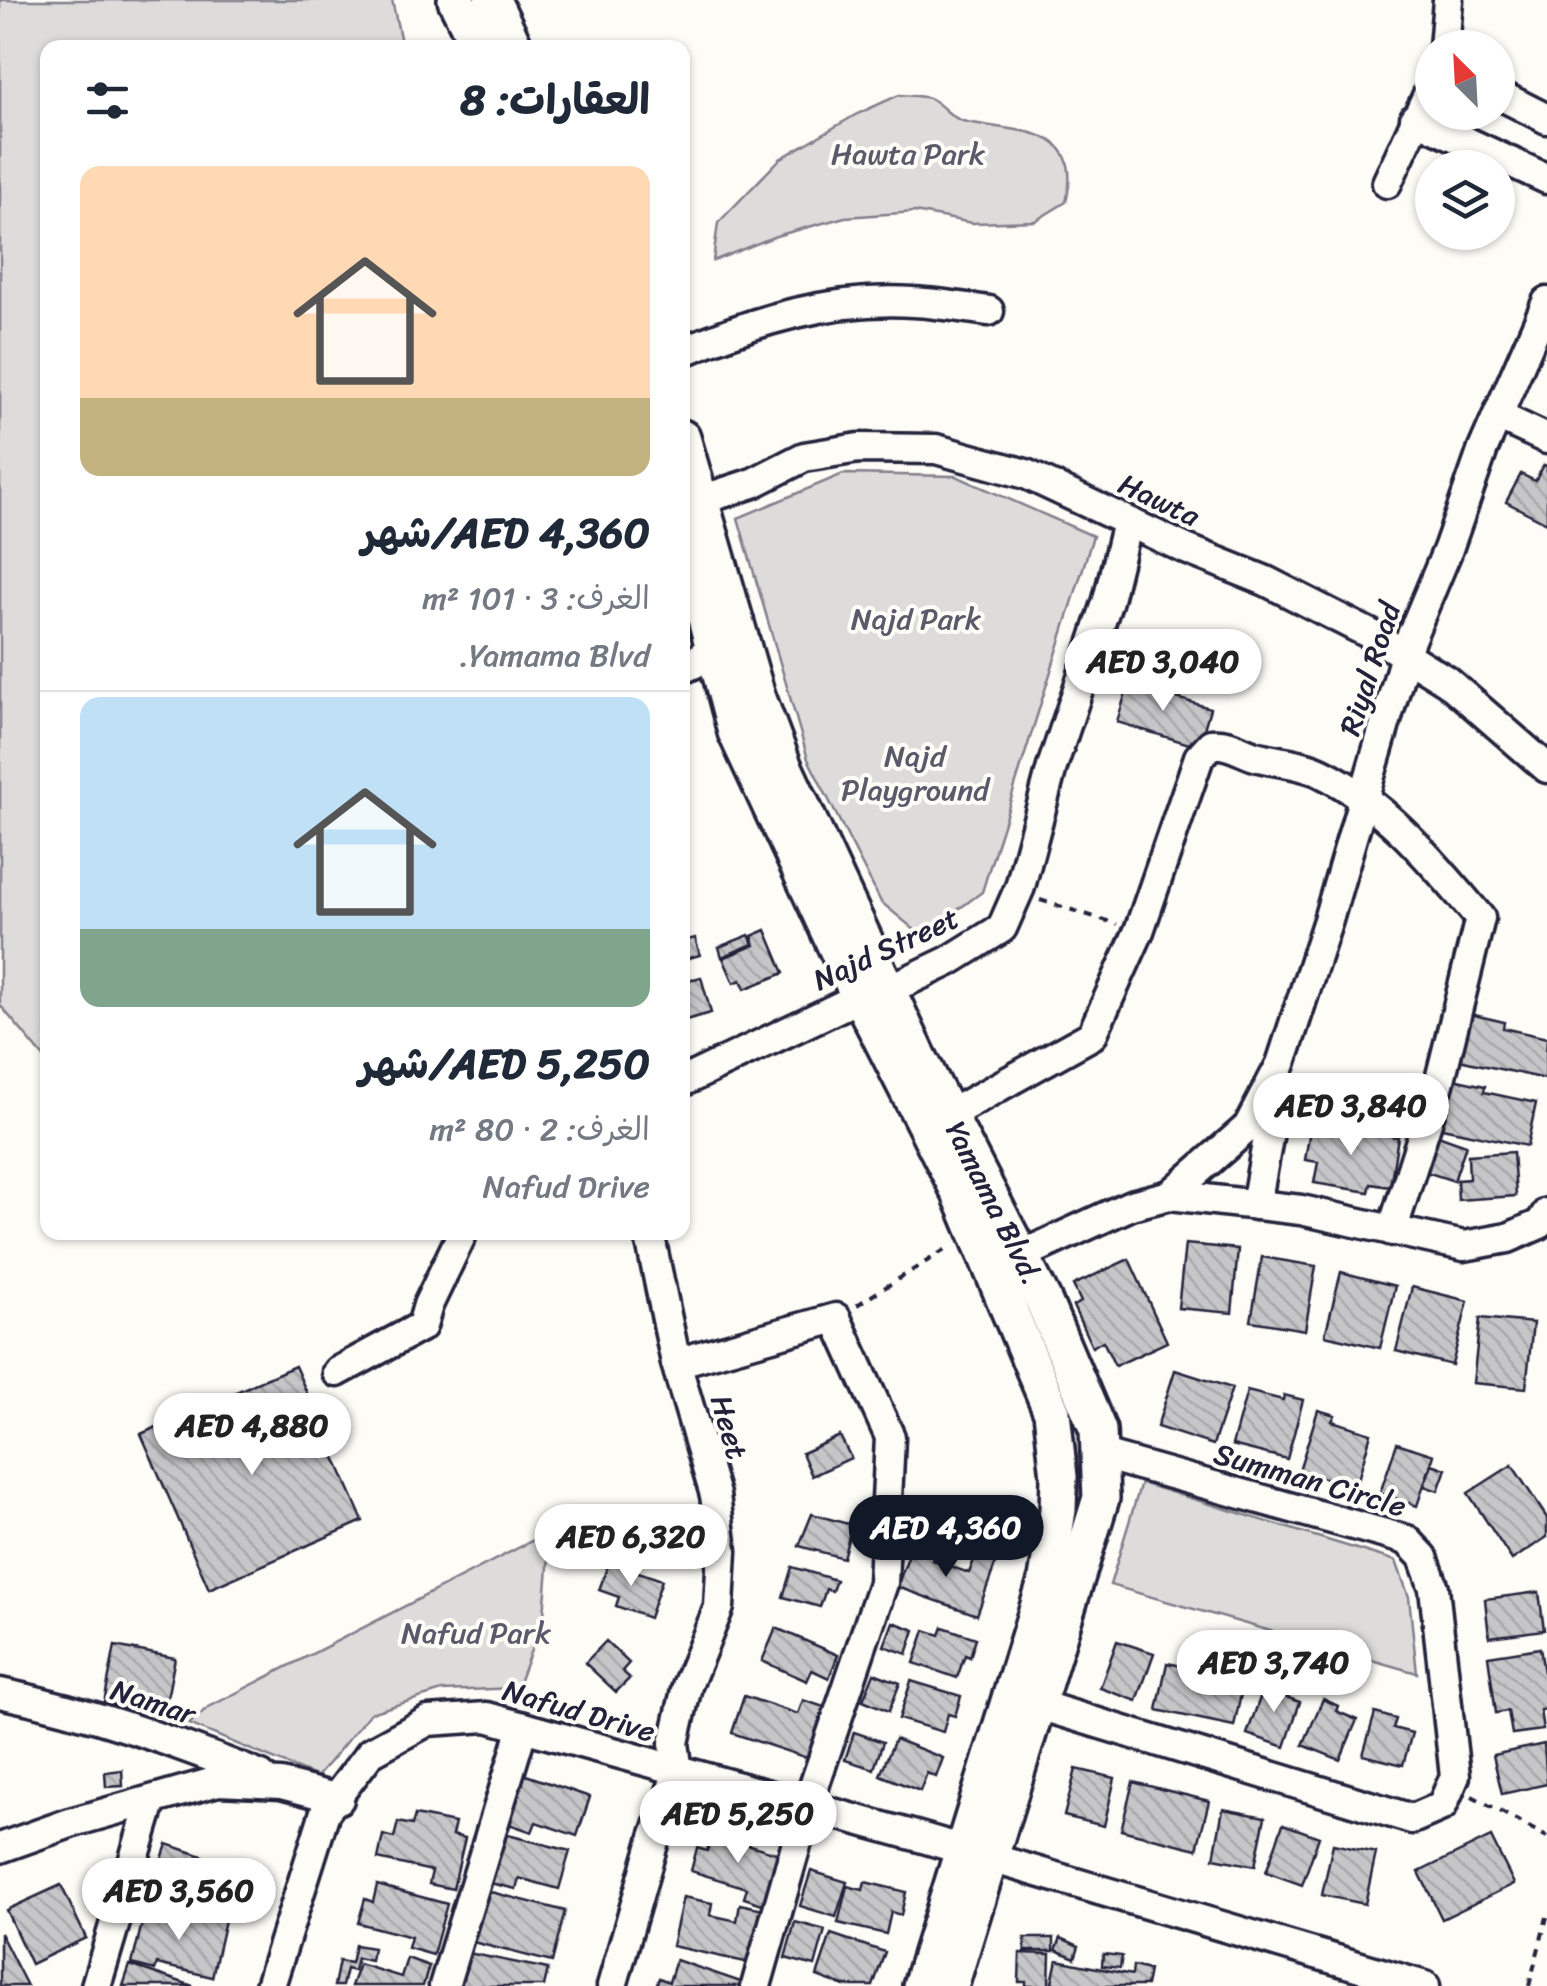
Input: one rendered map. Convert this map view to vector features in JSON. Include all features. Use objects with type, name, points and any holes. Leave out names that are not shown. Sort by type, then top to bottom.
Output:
[{"type":"main road","points":[[456,0],[476,40]]},
{"type":"main road","points":[[492,0],[511,40]]},
{"type":"main road","name":"Yamama Blvd.","points":[[692,514],[713,645],[736,732],[873,992],[948,1115],[1043,1300],[1098,1430],[1101,1498],[1039,1705],[921,1986]]},
{"type":"main road","name":"Yamama Blvd.","points":[[692,514],[783,765],[873,992],[1052,1412],[1058,1510],[1047,1579],[976,1853],[950,1986]]},
{"type":"street","points":[[1446,30],[1448,0]]},
{"type":"street","points":[[1515,103],[1547,119]]},
{"type":"street","points":[[1388,183],[1415,118]]},
{"type":"street","points":[[1441,130],[1547,179]]},
{"type":"street","points":[[690,349],[748,324],[830,306],[914,302],[989,312]]},
{"type":"street","name":"Riyal Road","points":[[1256,1205],[1281,1064],[1406,654],[1498,416],[1547,302]]},
{"type":"street","points":[[1521,364],[1547,376]]},
{"type":"street","points":[[1498,416],[1547,438]]},
{"type":"street","name":"Hawta","points":[[692,514],[804,457],[859,448],[936,449],[1026,474],[1127,522],[1266,580],[1406,654],[1447,681],[1547,768]]},
{"type":"street","name":"Najd Street","points":[[690,1078],[873,992],[949,961],[1002,928],[1108,600],[1127,522]]},
{"type":"street","points":[[690,665],[713,645]]},
{"type":"street","points":[[948,1115],[1092,1035],[1139,931],[1199,757],[1212,744],[1222,742],[1252,755],[1320,771],[1364,800],[1421,848],[1480,918],[1438,1084],[1392,1231]]},
{"type":"street","name":"Riyal Road","points":[[1170,1195],[1248,1127],[1281,1064]]},
{"type":"street","points":[[1020,1256],[1131,1205],[1170,1195],[1301,1210],[1464,1246],[1508,1238],[1540,1224],[1547,1213]]},
{"type":"street","points":[[338,1372],[422,1326],[459,1240]]},
{"type":"street","name":"Heet","points":[[612,1986],[654,1837],[678,1772],[674,1743],[687,1686],[719,1607],[722,1551],[715,1495],[676,1362],[650,1240]]},
{"type":"street","points":[[676,1362],[836,1318],[890,1438],[883,1582],[808,1807],[756,1986]]},
{"type":"street","name":"Summan Circle","points":[[1056,1448],[1099,1455],[1407,1540],[1423,1557],[1434,1588],[1456,1776],[1452,1784]]},
{"type":"street","name":"Namar","points":[[0,1693],[148,1731],[282,1784],[337,1799]]},
{"type":"street","points":[[1039,1705],[1412,1819],[1442,1806],[1452,1784]]},
{"type":"street","name":"Nafud Drive","points":[[270,1986],[325,1812],[371,1752],[428,1722],[487,1717],[976,1853],[1408,1983]]},
{"type":"street","points":[[444,1986],[524,1727]]},
{"type":"street","name":"Namar","points":[[0,1848],[70,1823],[218,1782],[282,1784]]},
{"type":"street","points":[[96,1986],[151,1802]]},
{"type":"path","points":[[1016,892],[1139,931]]},
{"type":"path","points":[[836,1318],[976,1230]]},
{"type":"path","points":[[1452,1784],[1547,1837]]},
{"type":"path","points":[[1528,1986],[1547,1917]]},
{"type":"green space","points":[[0,0],[392,0],[401,40],[40,40],[40,1053],[0,1005]]},
{"type":"green space","name":"Hawta Park","points":[[899,95],[927,98],[958,119],[1042,136],[1066,157],[1066,202],[1035,221],[972,223],[915,212],[845,217],[776,236],[713,261],[718,223],[780,159],[857,114]]},
{"type":"green space","name":"Najd Park","points":[[843,474],[956,476],[1093,536],[982,892],[922,936],[881,902],[808,759],[738,518]]},
{"type":"green space","points":[[1141,1483],[1396,1561],[1409,1597],[1417,1673],[1110,1585]]},
{"type":"green space","name":"Nafud Park","points":[[551,1531],[544,1615],[517,1688],[442,1691],[370,1713],[317,1777],[189,1724],[209,1707]]},
{"type":"building","points":[[1544,465],[1547,523],[1506,502],[1521,474],[1535,481]]},
{"type":"building","points":[[1130,679],[1158,688],[1157,692],[1210,708],[1199,747],[1117,722]]},
{"type":"building","points":[[766,930],[784,973],[745,989],[741,980],[734,983],[723,958],[755,945],[752,936]]},
{"type":"building","points":[[749,935],[753,944],[722,957],[719,947]]},
{"type":"building","points":[[695,938],[700,955],[690,958],[690,939]]},
{"type":"building","points":[[701,977],[711,1013],[690,1019],[690,980]]},
{"type":"building","points":[[1470,1014],[1504,1022],[1503,1028],[1547,1038],[1545,1079],[1459,1060]]},
{"type":"building","points":[[1453,1079],[1485,1086],[1484,1092],[1536,1103],[1527,1146],[1442,1128]]},
{"type":"building","points":[[1311,1124],[1398,1137],[1390,1187],[1371,1184],[1369,1192],[1314,1183],[1318,1162],[1305,1160]]},
{"type":"building","points":[[1435,1134],[1466,1145],[1454,1181],[1423,1171]]},
{"type":"building","points":[[1513,1152],[1516,1196],[1458,1200],[1457,1180],[1469,1179],[1468,1155]]},
{"type":"building","points":[[1185,1244],[1238,1249],[1232,1313],[1178,1308]]},
{"type":"building","points":[[1262,1257],[1316,1266],[1305,1330],[1251,1321]]},
{"type":"building","points":[[1129,1259],[1167,1342],[1115,1366],[1103,1341],[1092,1347],[1073,1306],[1081,1302],[1073,1285]]},
{"type":"building","points":[[1341,1272],[1395,1286],[1380,1348],[1325,1335]]},
{"type":"building","points":[[1412,1287],[1468,1301],[1452,1365],[1396,1351]]},
{"type":"building","points":[[1480,1318],[1533,1323],[1526,1388],[1473,1383]]},
{"type":"building","points":[[295,1366],[363,1521],[209,1589],[141,1434]]},
{"type":"building","points":[[1175,1370],[1232,1388],[1213,1445],[1157,1427]]},
{"type":"building","points":[[1247,1391],[1283,1400],[1284,1395],[1303,1400],[1287,1459],[1232,1445]]},
{"type":"building","points":[[1318,1410],[1335,1415],[1332,1421],[1371,1433],[1356,1487],[1314,1475],[1310,1487],[1295,1483]]},
{"type":"building","points":[[840,1436],[851,1458],[812,1476],[802,1453]]},
{"type":"building","points":[[1397,1443],[1434,1455],[1417,1506],[1380,1493]]},
{"type":"building","points":[[1432,1464],[1446,1469],[1438,1491],[1424,1486]]},
{"type":"building","points":[[1512,1465],[1547,1518],[1547,1537],[1512,1560],[1468,1493]]},
{"type":"building","points":[[812,1514],[852,1525],[843,1558],[799,1546]]},
{"type":"building","points":[[913,1543],[935,1551],[932,1560],[969,1573],[976,1555],[996,1562],[977,1615],[897,1587]]},
{"type":"building","points":[[609,1562],[662,1580],[649,1618],[616,1606],[619,1597],[599,1590]]},
{"type":"building","points":[[792,1567],[836,1580],[832,1591],[826,1589],[820,1607],[783,1597]]},
{"type":"building","points":[[1539,1592],[1544,1630],[1489,1637],[1485,1599]]},
{"type":"building","points":[[893,1622],[915,1630],[907,1654],[884,1646]]},
{"type":"building","points":[[943,1627],[976,1638],[957,1678],[914,1663],[925,1630],[940,1635]]},
{"type":"building","points":[[776,1628],[838,1655],[829,1678],[812,1670],[807,1681],[762,1661]]},
{"type":"building","points":[[606,1641],[629,1663],[622,1671],[630,1678],[616,1692],[585,1663]]},
{"type":"building","points":[[1117,1641],[1154,1653],[1137,1701],[1100,1688]]},
{"type":"building","points":[[115,1646],[175,1658],[164,1714],[104,1703]]},
{"type":"building","points":[[1540,1648],[1547,1691],[1547,1709],[1540,1710],[1543,1730],[1512,1734],[1508,1711],[1496,1713],[1488,1656]]},
{"type":"building","points":[[1183,1659],[1226,1668],[1223,1681],[1243,1685],[1234,1726],[1157,1710],[1167,1663],[1182,1666]]},
{"type":"building","points":[[874,1673],[900,1683],[889,1711],[863,1700]]},
{"type":"building","points":[[911,1681],[961,1696],[955,1716],[948,1714],[943,1732],[899,1719]]},
{"type":"building","points":[[1266,1681],[1286,1687],[1283,1696],[1300,1702],[1285,1747],[1247,1734]]},
{"type":"building","points":[[744,1696],[798,1714],[803,1700],[824,1707],[807,1758],[732,1733]]},
{"type":"building","points":[[1323,1699],[1338,1706],[1336,1711],[1357,1720],[1340,1760],[1303,1745]]},
{"type":"building","points":[[1375,1713],[1396,1719],[1393,1728],[1412,1733],[1403,1765],[1363,1755]]},
{"type":"building","points":[[854,1732],[883,1742],[874,1769],[845,1760]]},
{"type":"building","points":[[895,1739],[943,1758],[936,1777],[927,1773],[920,1791],[880,1775]]},
{"type":"building","points":[[1544,1744],[1547,1784],[1502,1794],[1493,1755]]},
{"type":"building","points":[[1076,1769],[1115,1778],[1104,1826],[1064,1816]]},
{"type":"building","points":[[122,1770],[123,1786],[106,1787],[105,1772]]},
{"type":"building","points":[[523,1774],[590,1797],[577,1836],[536,1822],[532,1832],[506,1823]]},
{"type":"building","points":[[1133,1782],[1209,1801],[1197,1849],[1121,1830]]},
{"type":"building","points":[[1223,1809],[1265,1817],[1255,1866],[1214,1858]]},
{"type":"building","points":[[415,1815],[455,1823],[452,1835],[465,1838],[453,1889],[429,1884],[432,1871],[378,1859],[383,1835],[394,1838],[398,1822],[412,1825]]},
{"type":"building","points":[[1283,1824],[1319,1837],[1302,1885],[1266,1872]]},
{"type":"building","points":[[504,1834],[570,1851],[559,1889],[519,1878],[516,1889],[490,1883]]},
{"type":"building","points":[[712,1834],[780,1854],[765,1905],[744,1898],[747,1888],[691,1871],[697,1848],[707,1851]]},
{"type":"building","points":[[1491,1837],[1514,1884],[1442,1919],[1419,1872]]},
{"type":"building","points":[[167,1844],[244,1870],[228,1916],[176,1899],[174,1906],[149,1898]]},
{"type":"building","points":[[1333,1844],[1376,1853],[1365,1904],[1322,1895]]},
{"type":"building","points":[[811,1871],[847,1882],[836,1917],[800,1906]]},
{"type":"building","points":[[865,1882],[906,1892],[901,1915],[891,1912],[886,1934],[838,1923],[847,1886],[863,1890]]},
{"type":"building","points":[[61,1885],[86,1938],[31,1964],[6,1910]]},
{"type":"building","points":[[377,1885],[447,1904],[433,1955],[408,1948],[411,1937],[358,1923],[365,1899],[373,1902]]},
{"type":"building","points":[[487,1891],[565,1911],[552,1962],[473,1942]]},
{"type":"building","points":[[683,1897],[712,1903],[710,1915],[737,1921],[740,1904],[763,1909],[750,1963],[672,1946]]},
{"type":"building","points":[[145,1911],[199,1923],[201,1915],[225,1920],[212,1977],[157,1964],[155,1970],[132,1964]]},
{"type":"building","points":[[795,1922],[825,1930],[815,1966],[785,1958]]},
{"type":"building","points":[[0,1933],[27,1986],[0,1986]]},
{"type":"building","points":[[831,1934],[885,1952],[873,1986],[844,1986],[817,1976]]},
{"type":"building","points":[[1025,1938],[1054,1938],[1054,1951],[1025,1951]]},
{"type":"building","points":[[1061,1938],[1079,1946],[1075,1958],[1056,1950]]},
{"type":"building","points":[[355,1945],[373,1948],[371,1961],[357,1958],[354,1971],[346,1969],[342,1986],[334,1986],[339,1961],[351,1963]]},
{"type":"building","points":[[468,1953],[548,1969],[544,1986],[461,1986]]},
{"type":"building","points":[[1020,1953],[1050,1954],[1049,1986],[1026,1986],[1026,1982],[1019,1982]]},
{"type":"building","points":[[1103,1954],[1122,1956],[1120,1968],[1102,1966]]},
{"type":"building","points":[[407,1958],[429,1966],[423,1986],[351,1986],[359,1964],[401,1977]]},
{"type":"building","points":[[676,1960],[741,1982],[740,1986],[656,1986],[659,1978],[669,1982]]},
{"type":"building","points":[[1057,1960],[1132,1975],[1133,1966],[1149,1970],[1146,1986],[1060,1986],[1052,1982]]},
{"type":"building","points":[[130,1965],[193,1986],[123,1986]]},
{"type":"park label","name":"Najd Playground","points":[[915,773]]}]
